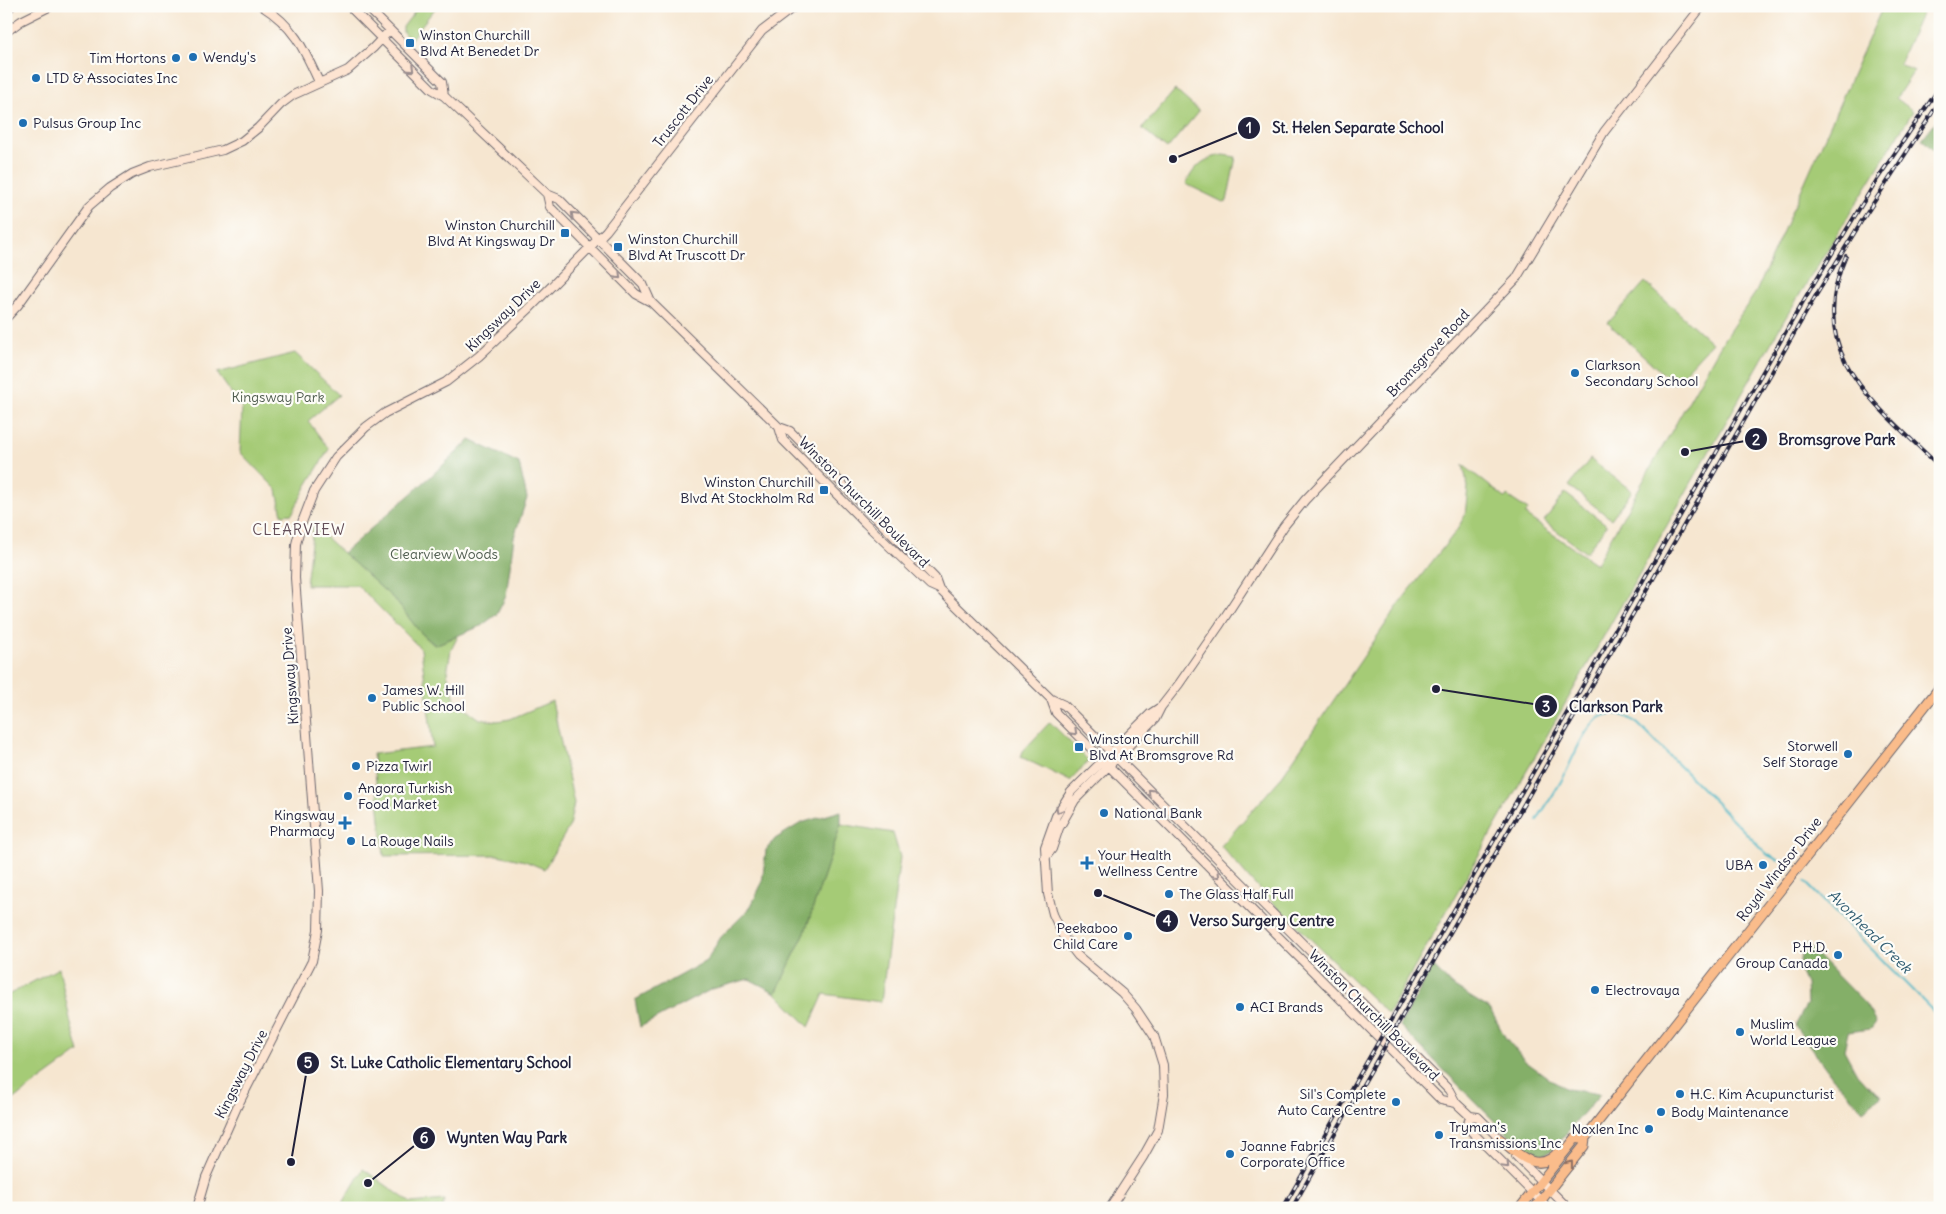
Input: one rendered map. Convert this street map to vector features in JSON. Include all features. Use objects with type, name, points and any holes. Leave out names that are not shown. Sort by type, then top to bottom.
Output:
[{"type":"highway","points":[[6,9],[10,6]]},
{"type":"main road","name":"Royal Windsor Drive","points":[[1541,1205],[1550,1189],[1584,1146],[1585,1138],[1940,687]]},
{"type":"main road","points":[[1520,1208],[1575,1139],[1585,1138]]},
{"type":"main road","points":[[1500,1139],[1521,1157],[1533,1162],[1554,1157],[1565,1144],[1573,1142]]},
{"type":"street","points":[[6,32],[22,21],[51,6]]},
{"type":"street","points":[[262,6],[294,33],[306,52],[319,82]]},
{"type":"street","name":"Winston Churchill Boulevard","points":[[349,6],[432,89],[444,96],[548,194],[559,199],[643,284],[651,302]]},
{"type":"street","name":"Winston Churchill Boulevard","points":[[366,6],[442,82],[444,96]]},
{"type":"street","name":"Truscott Drive","points":[[589,247],[606,231],[762,31],[795,6]]},
{"type":"street","name":"Bromsgrove Road","points":[[1110,1208],[1144,1157],[1158,1130],[1164,1094],[1163,1065],[1154,1036],[1136,1009],[1122,993],[1078,956],[1064,938],[1053,914],[1048,894],[1045,858],[1052,849],[1059,828],[1075,800],[1105,763],[1150,714],[1161,707],[1179,684],[1284,526],[1305,500],[1516,279],[1604,132],[1702,6]]},
{"type":"street","points":[[6,318],[18,306],[89,206],[110,188],[132,174],[150,167],[223,150],[242,141],[293,95],[348,70],[390,30]]},
{"type":"street","name":"Winston Churchill Boulevard","points":[[548,194],[550,207],[636,294],[651,302],[779,427],[790,431],[935,578],[939,588],[1052,699],[1064,705],[1450,1090],[1456,1103],[1470,1116],[1478,1117],[1568,1208]]},
{"type":"street","name":"Kingsway Drive","points":[[197,1208],[206,1177],[237,1107],[312,961],[318,930],[319,891],[295,578],[297,538],[314,491],[336,458],[366,427],[402,403],[437,388],[479,356],[531,307],[589,247]]},
{"type":"street","name":"Winston Churchill Boulevard","points":[[779,427],[783,440],[844,502],[930,585],[939,588]]},
{"type":"street","name":"Winston Churchill Boulevard","points":[[1052,699],[1056,714],[1441,1100],[1456,1103]]},
{"type":"street","name":"Winston Churchill Boulevard","points":[[1470,1116],[1467,1127],[1532,1192],[1541,1205]]},
{"type":"green space","points":[[419,6],[437,6],[410,40],[403,32],[403,27]]},
{"type":"green space","points":[[1883,6],[1925,6],[1899,64],[1914,71],[1896,98],[1913,111],[1786,317],[1388,1014],[1253,883],[1221,846],[1280,779],[1402,600],[1457,530],[1465,515],[1468,487],[1463,465],[1505,498],[1507,496],[1528,510],[1525,515],[1596,564],[1724,339],[1756,292]]},
{"type":"green space","points":[[1175,90],[1199,111],[1167,149],[1142,128]]},
{"type":"green space","points":[[1940,116],[1940,141],[1934,151],[1922,139]]},
{"type":"green space","points":[[1223,155],[1236,157],[1227,201],[1223,202],[1186,184],[1192,172],[1200,164],[1210,158]]},
{"type":"green space","points":[[1645,282],[1712,343],[1674,384],[1608,323]]},
{"type":"green space","name":"Kingsway Park","points":[[295,353],[339,395],[308,421],[329,449],[292,514],[282,515],[277,490],[240,452],[242,408],[217,373]]},
{"type":"green space","name":"Clearview Woods","points":[[470,440],[519,463],[527,498],[514,537],[506,596],[497,614],[481,626],[435,645],[420,632],[395,600],[343,553]]},
{"type":"green space","points":[[1590,459],[1632,491],[1611,519],[1569,486]]},
{"type":"green space","points":[[1565,493],[1607,525],[1586,553],[1544,521]]},
{"type":"green space","points":[[313,526],[395,600],[420,632],[434,645],[458,636],[451,650],[447,673],[456,702],[480,719],[497,721],[510,719],[552,701],[574,803],[569,827],[544,869],[525,861],[498,855],[384,856],[373,754],[433,747],[421,649],[357,585],[306,585]]},
{"type":"green space","points":[[1050,722],[1089,761],[1070,781],[1021,757],[1023,751]]},
{"type":"green space","points":[[841,811],[841,824],[805,932],[776,993],[749,979],[712,989],[640,1027],[635,1000],[706,961],[721,937],[750,908],[762,883],[766,850],[775,839],[801,823]]},
{"type":"green space","points":[[841,824],[893,833],[900,857],[881,1002],[824,994],[809,1027],[776,993],[805,932]]},
{"type":"green space","points":[[1806,944],[1865,1004],[1876,1022],[1871,1029],[1848,1032],[1844,1050],[1857,1074],[1866,1084],[1882,1095],[1863,1110],[1833,1078],[1795,1026],[1807,1004],[1806,984],[1798,967],[1802,950]]},
{"type":"green space","points":[[1433,966],[1451,985],[1490,1009],[1505,1037],[1525,1061],[1567,1089],[1600,1094],[1550,1152],[1541,1156],[1527,1154],[1400,1026]]},
{"type":"green space","points":[[59,968],[79,1052],[6,1105],[6,996]]},
{"type":"green space","points":[[363,1169],[411,1203],[445,1200],[442,1208],[340,1208]]},
{"type":"waterway","points":[[1537,820],[1559,786],[1591,725],[1600,717],[1611,714],[1623,715],[1638,724],[1768,855],[1778,860]]},
{"type":"waterway","name":"Avonhead Creek","points":[[1805,882],[1940,1018]]},
{"type":"railway","points":[[1283,1208],[1808,293],[1878,178],[1940,87]]},
{"type":"railway","points":[[1292,1208],[1815,297],[1861,222],[1940,101]]},
{"type":"railway","points":[[1846,256],[1835,291],[1833,322],[1840,350],[1853,375],[1871,399],[1940,467]]},
{"type":"place","name":"Winston Churchill Blvd At Benedet Dr","points":[[410,43]]},
{"type":"place","name":"Wendy's","points":[[193,57]]},
{"type":"place","name":"Tim Hortons","points":[[176,58]]},
{"type":"place","name":"LTD & Associates Inc","points":[[36,78]]},
{"type":"place","name":"Pulsus Group Inc","points":[[23,123]]},
{"type":"place","name":"St. Helen Separate School","points":[[1173,159]]},
{"type":"place","name":"Winston Churchill Blvd At Kingsway Dr","points":[[565,233]]},
{"type":"place","name":"Winston Churchill Blvd At Truscott Dr","points":[[618,247]]},
{"type":"place","name":"Clarkson Secondary School","points":[[1575,373]]},
{"type":"place","name":"Bromsgrove Park","points":[[1685,452]]},
{"type":"place","name":"Winston Churchill Blvd At Stockholm Rd","points":[[824,490]]},
{"type":"place","name":"Clarkson Park","points":[[1436,689]]},
{"type":"place","name":"James W. Hill Public School","points":[[372,698]]},
{"type":"place","name":"Winston Churchill Blvd At Bromsgrove Rd","points":[[1079,747]]},
{"type":"place","name":"Storwell Self Storage","points":[[1848,754]]},
{"type":"place","name":"Pizza Twirl","points":[[356,766]]},
{"type":"place","name":"Angora Turkish Food Market","points":[[348,796]]},
{"type":"place","name":"National Bank","points":[[1104,813]]},
{"type":"place","name":"Kingsway Pharmacy","points":[[345,823]]},
{"type":"place","name":"La Rouge Nails","points":[[351,841]]},
{"type":"place","name":"Your Health Wellness Centre","points":[[1087,863]]},
{"type":"place","name":"UBA","points":[[1763,865]]},
{"type":"place","name":"Verso Surgery Centre","points":[[1098,893]]},
{"type":"place","name":"The Glass Half Full","points":[[1169,894]]},
{"type":"place","name":"Peekaboo Child Care","points":[[1128,936]]},
{"type":"place","name":"P.H.D. Group Canada","points":[[1838,955]]},
{"type":"place","name":"Electrovaya","points":[[1595,990]]},
{"type":"place","name":"ACI Brands","points":[[1240,1007]]},
{"type":"place","name":"Muslim World League","points":[[1740,1032]]},
{"type":"place","name":"H.C. Kim Acupuncturist","points":[[1680,1094]]},
{"type":"place","name":"Sil's Complete Auto Care Centre","points":[[1396,1102]]},
{"type":"place","name":"Body Maintenance","points":[[1661,1112]]},
{"type":"place","name":"Noxlen Inc","points":[[1649,1129]]},
{"type":"place","name":"Tryman's Transmissions Inc","points":[[1439,1135]]},
{"type":"place","name":"Joanne Fabrics Corporate Office","points":[[1230,1154]]},
{"type":"place","name":"St. Luke Catholic Elementary School","points":[[291,1162]]},
{"type":"place","name":"Wynten Way Park","points":[[368,1183]]},
{"type":"district","name":"CLEARVIEW","points":[[299,529]]}]
